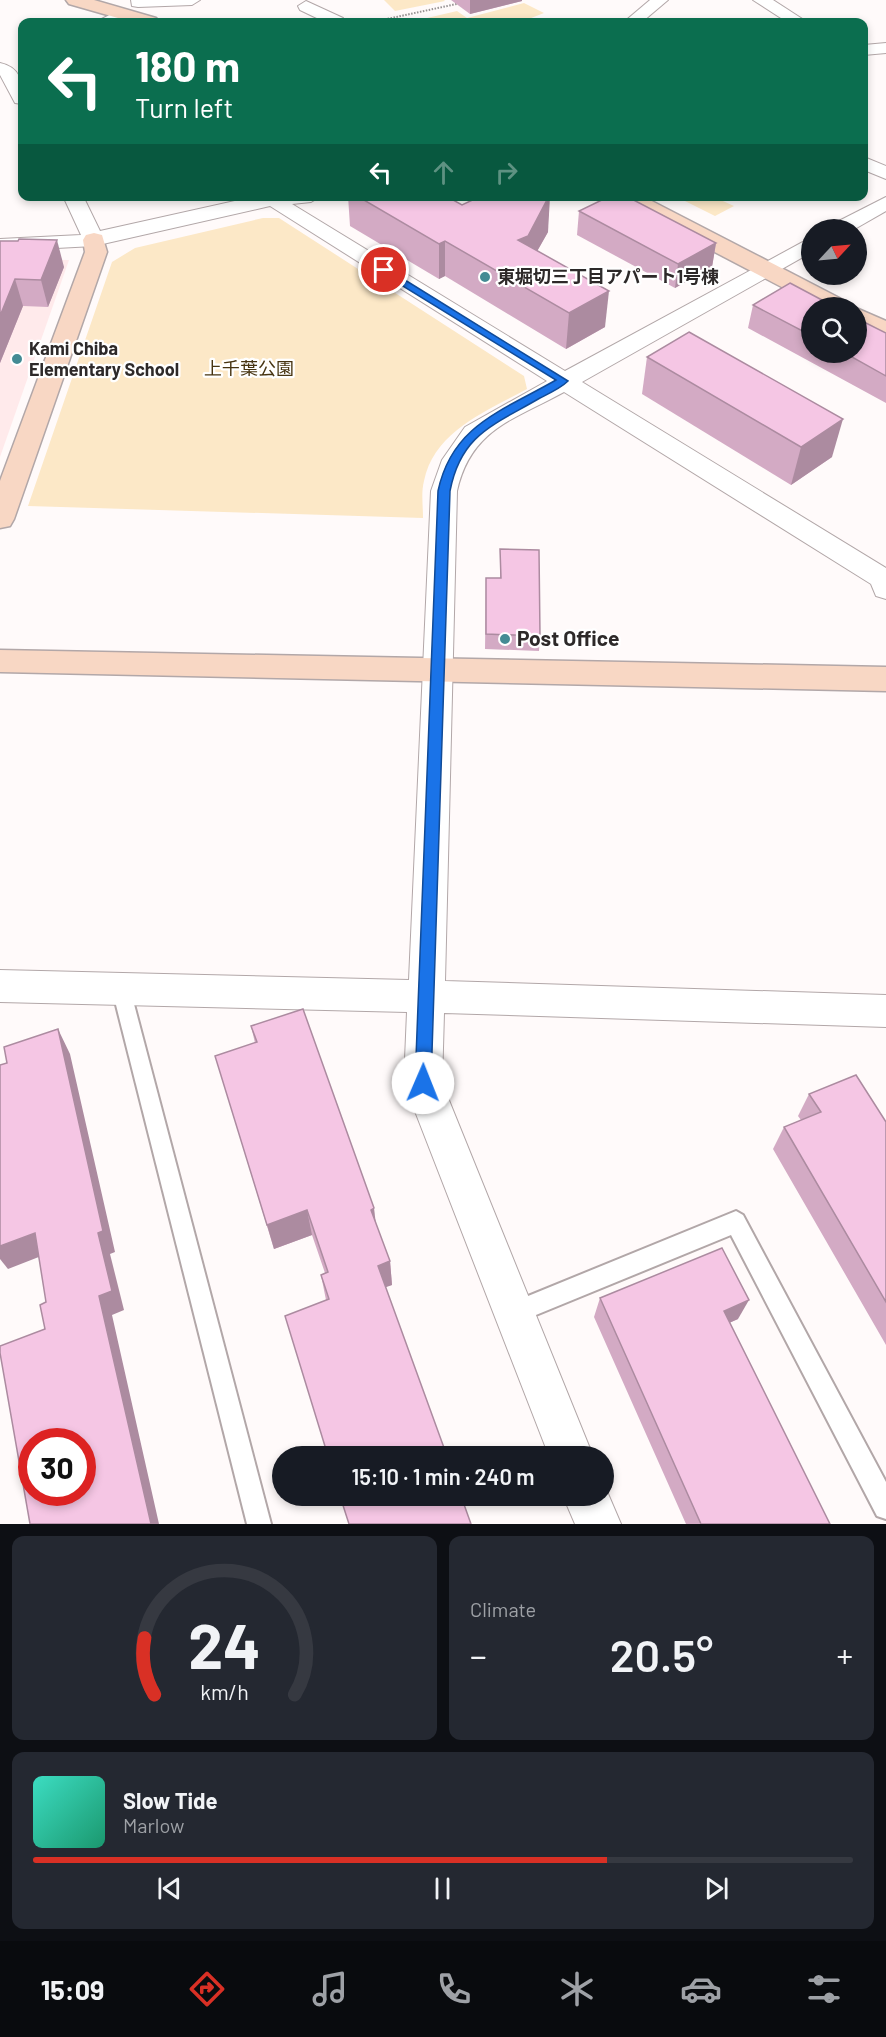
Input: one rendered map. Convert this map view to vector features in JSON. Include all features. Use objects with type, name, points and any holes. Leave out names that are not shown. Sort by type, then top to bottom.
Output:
[{"type":"street","points":[[75,0],[113,18],[138,1],[192,0]]},
{"type":"street","points":[[637,18],[660,0]]},
{"type":"street","points":[[761,0],[791,18]]},
{"type":"street","points":[[305,3],[330,18]]},
{"type":"street","points":[[868,50],[886,48]]},
{"type":"street","points":[[8,72],[18,91]]},
{"type":"street","points":[[868,164],[886,172]]},
{"type":"street","points":[[0,519],[96,252],[94,240],[75,201]]},
{"type":"street","points":[[0,245],[56,245],[94,240],[260,201]]},
{"type":"street","points":[[276,201],[284,208],[883,579],[886,589]]},
{"type":"street","points":[[636,201],[820,297]]},
{"type":"street","points":[[856,219],[886,203]]},
{"type":"street","points":[[567,1446],[423,1083],[436,670],[444,491],[448,468],[474,432],[801,249]]},
{"type":"street","points":[[867,321],[886,331]]},
{"type":"street","points":[[0,661],[886,679]]},
{"type":"street","points":[[0,986],[424,996],[886,1011]]},
{"type":"street","points":[[590,1506],[598,1524]]},
{"type":"lane","points":[[121,989],[259,1524]]},
{"type":"lane","points":[[514,1313],[736,1221],[886,1507]]},
{"type":"path","points":[[392,18],[462,3]]},
{"type":"shaded area","name":"Kami Chiba Elementary School","points":[[0,259],[69,260],[0,457]]},
{"type":"green space","points":[[384,0],[444,0],[445,1],[395,11]]},
{"type":"green space","points":[[524,3],[544,13],[531,18],[467,18]]},
{"type":"green space","points":[[457,11],[467,18],[427,18]]},
{"type":"green space","points":[[685,201],[723,201],[734,206],[715,216]]},
{"type":"green space","name":"上千葉公園","points":[[263,218],[279,218],[524,376],[527,389],[464,424],[439,449],[424,481],[423,518],[28,506],[112,262],[135,248]]},
{"type":"building","points":[[366,201],[455,201],[462,205],[470,201],[546,201],[528,236],[518,240],[609,291],[569,313],[445,241],[439,244]]},
{"type":"building","points":[[600,201],[636,201],[716,243],[678,264],[579,211]]},
{"type":"building","points":[[19,239],[57,240],[41,280],[15,279],[0,316],[0,241],[18,241]]},
{"type":"building","points":[[790,283],[816,297],[801,297],[801,330],[753,305]]},
{"type":"building","points":[[867,324],[886,333],[886,376],[863,363],[867,363]]},
{"type":"building","points":[[689,332],[843,419],[801,447],[647,357]]},
{"type":"building","points":[[500,549],[539,550],[540,636],[486,634],[486,578],[501,578]]},
{"type":"building","points":[[303,1009],[374,1208],[371,1210],[390,1261],[378,1266],[443,1446],[325,1446],[285,1316],[329,1299],[321,1275],[328,1272],[307,1210],[267,1225],[215,1056],[257,1042],[251,1026]]},
{"type":"building","points":[[58,1029],[103,1231],[98,1233],[112,1291],[99,1296],[151,1524],[30,1524],[27,1506],[96,1506],[96,1428],[18,1428],[18,1456],[0,1346],[45,1329],[40,1305],[46,1302],[35,1233],[0,1246],[0,1065],[7,1063],[4,1047]]},
{"type":"building","points":[[856,1075],[886,1122],[886,1302],[784,1127],[821,1112],[809,1094]]},
{"type":"building","points":[[722,1248],[749,1300],[724,1311],[830,1524],[701,1524],[600,1298]]},
{"type":"building","points":[[343,1506],[465,1506],[471,1524],[349,1524]]},
{"type":"place","name":"東堀切三丁目アパート1号棟","points":[[485,277]]},
{"type":"place","name":"Kami Chiba Elementary School","points":[[17,359]]},
{"type":"place","name":"Post Office","points":[[505,639]]},
{"type":"route","points":[[384,270],[563,381],[474,432],[448,468],[444,491],[436,670],[423,1083]]}]
